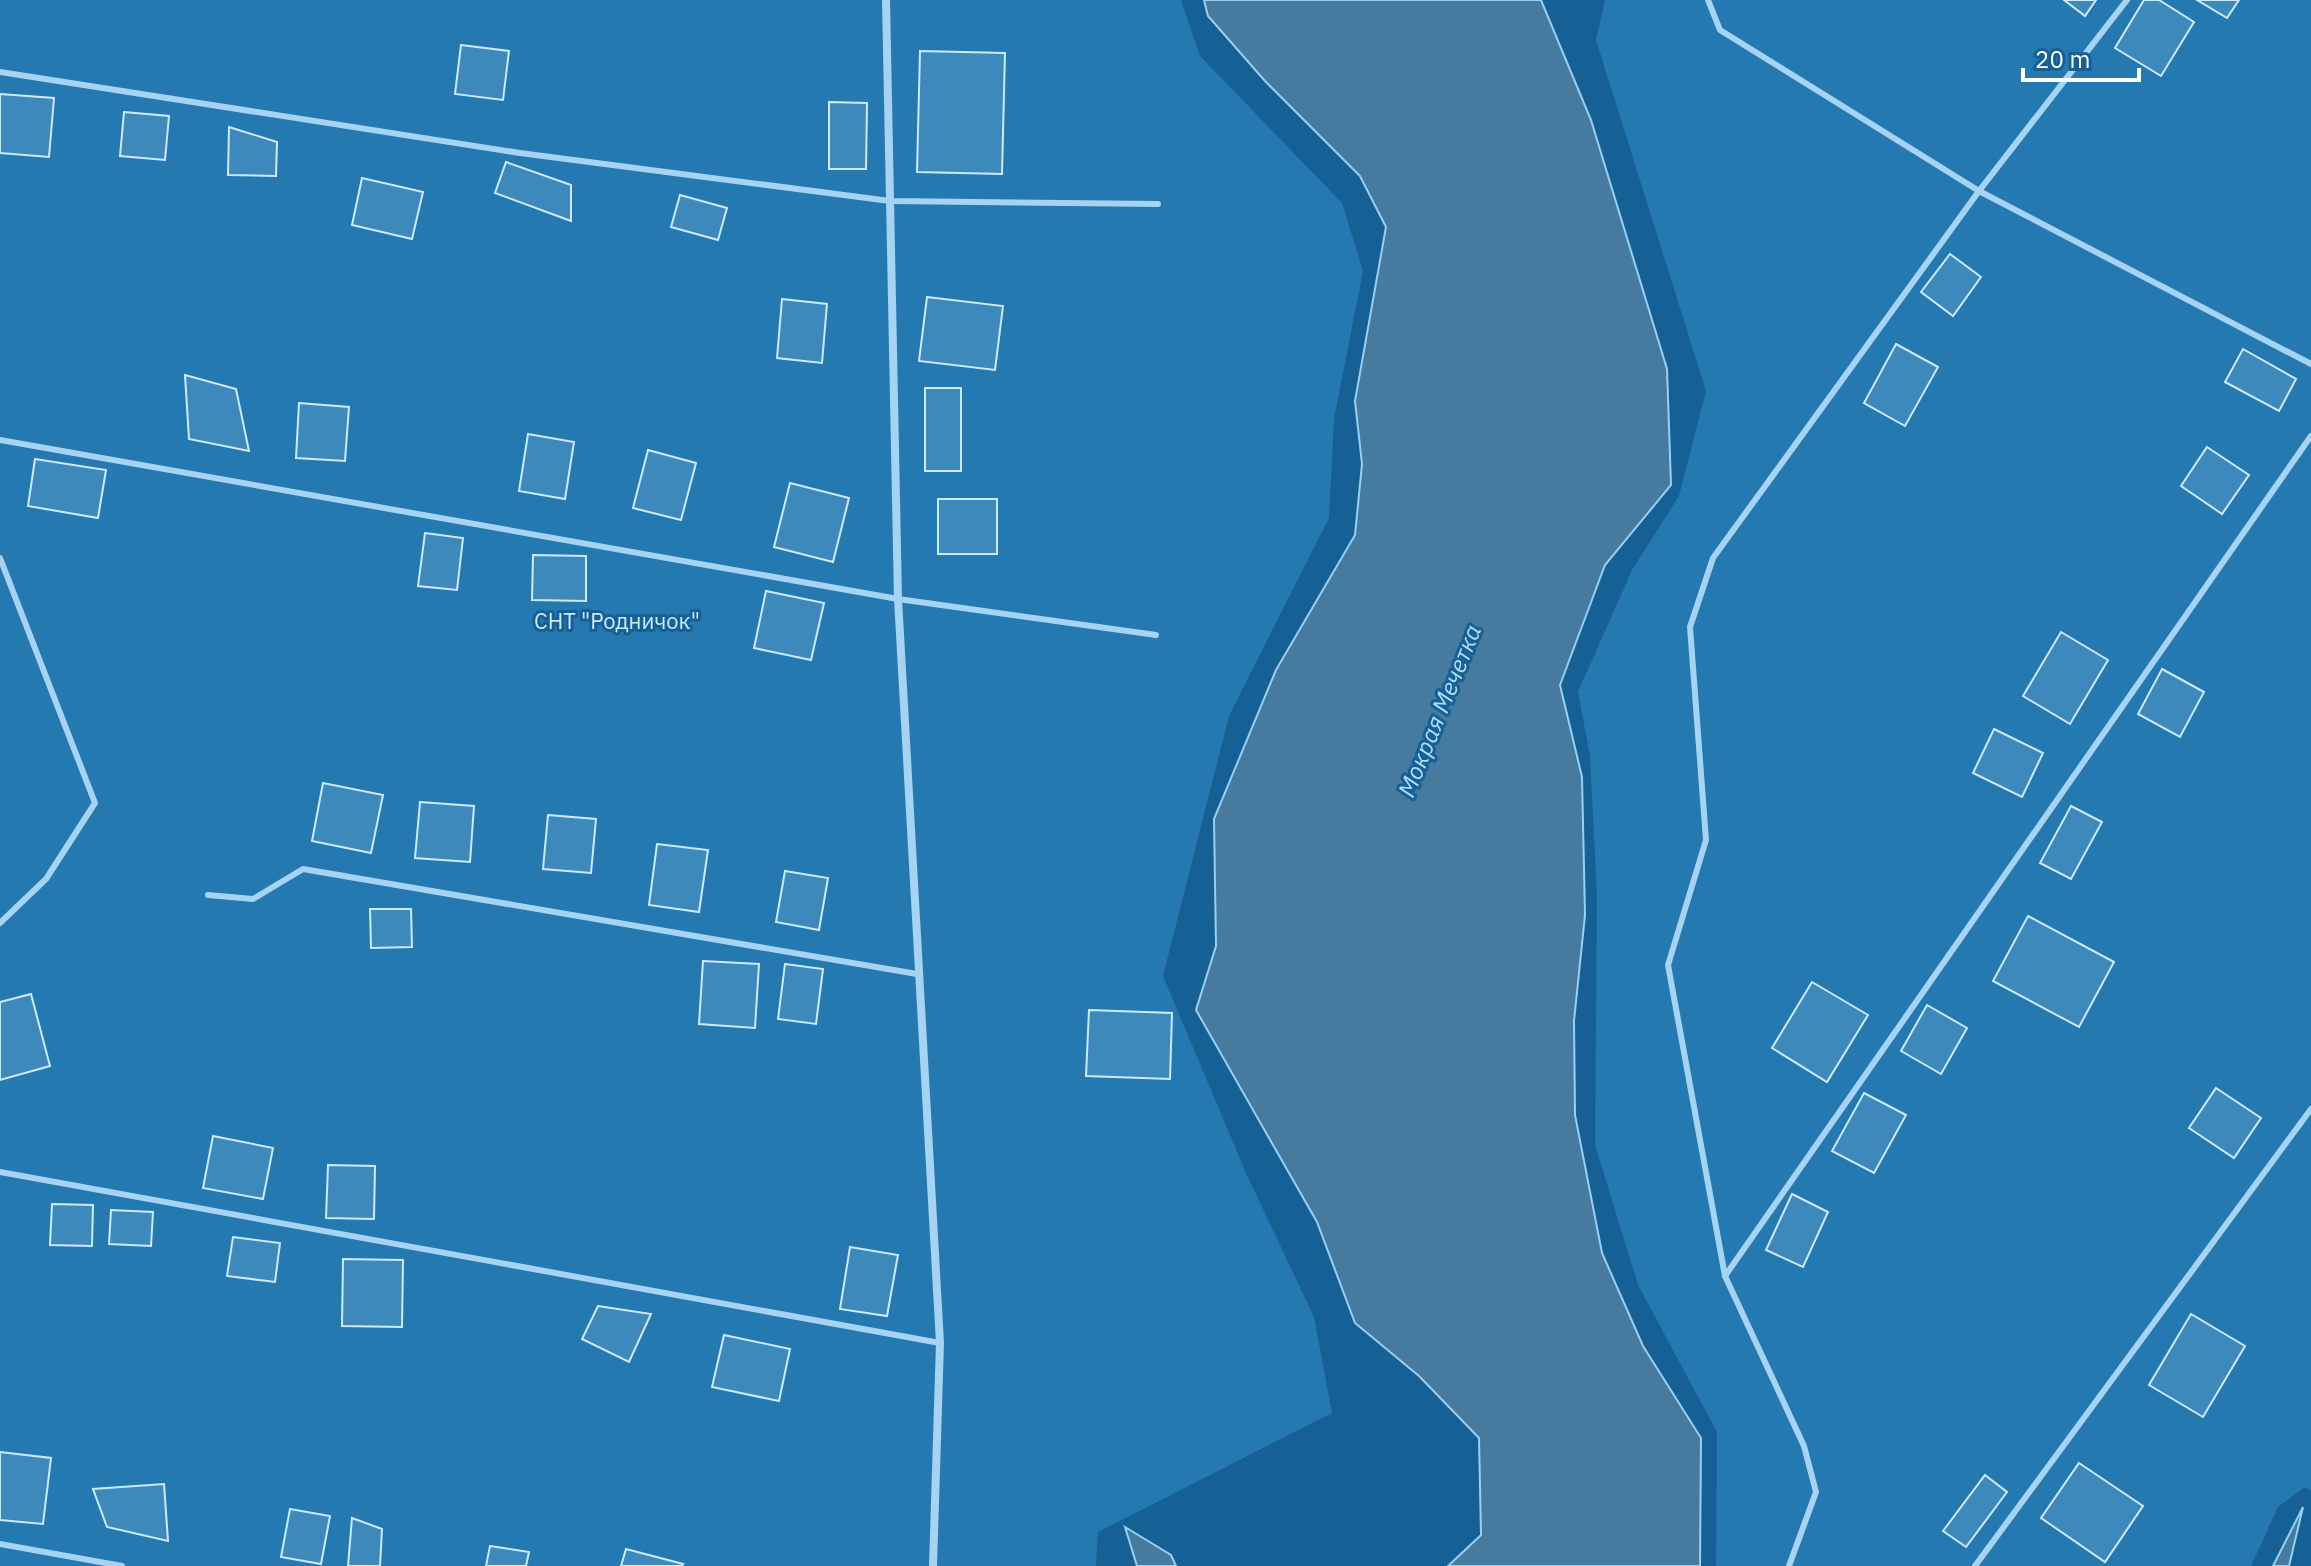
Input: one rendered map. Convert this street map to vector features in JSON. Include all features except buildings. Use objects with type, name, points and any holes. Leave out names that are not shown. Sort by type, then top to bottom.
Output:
[{"type":"street","points":[[886,0],[898,599],[940,1343],[933,1566]]},
{"type":"lane","points":[[1708,0],[1720,30],[1979,191],[2311,364]]},
{"type":"lane","points":[[1789,1566],[1816,1492],[1804,1446],[1725,1276],[1668,965],[1706,840],[1690,627],[1713,558],[1979,191],[2127,0]]},
{"type":"lane","points":[[0,72],[520,153],[890,201],[1158,204]]},
{"type":"lane","points":[[1725,1276],[2311,436]]},
{"type":"lane","points":[[0,440],[898,599],[1156,635]]},
{"type":"lane","points":[[0,558],[95,803],[46,879],[0,923]]},
{"type":"lane","points":[[208,895],[253,899],[303,869],[917,974]]},
{"type":"lane","points":[[1975,1566],[2311,1109]]},
{"type":"lane","points":[[0,1172],[940,1343]]},
{"type":"lane","points":[[0,1544],[122,1566]]},
{"type":"green space","name":"СНТ \"Родничок\"","points":[[0,0],[1181,0],[1200,56],[1342,203],[1363,271],[1334,419],[1329,518],[1229,716],[1163,976],[1246,1173],[1314,1317],[1332,1413],[1098,1532],[1096,1566],[0,1566]]},
{"type":"green space","points":[[1605,0],[2311,0],[2311,1491],[2305,1487],[2278,1507],[2251,1566],[1716,1566],[1717,1432],[1638,1285],[1595,1145],[1597,894],[1590,756],[1578,692],[1632,570],[1679,496],[1706,391],[1596,40]]},
{"type":"water","name":"Мокрая Мечетка","points":[[1204,0],[1541,0],[1591,120],[1667,369],[1671,485],[1605,565],[1560,685],[1582,777],[1585,915],[1574,1021],[1575,1115],[1602,1253],[1643,1346],[1701,1438],[1700,1566],[1448,1566],[1481,1535],[1479,1438],[1419,1376],[1355,1323],[1317,1222],[1196,1010],[1216,946],[1214,819],[1276,670],[1355,535],[1362,464],[1355,401],[1386,227],[1360,176],[1265,81],[1208,16]]},
{"type":"water","points":[[2303,1507],[2289,1566],[2273,1566]]},
{"type":"water","points":[[1125,1527],[1171,1555],[1176,1566],[1137,1566]]}]
